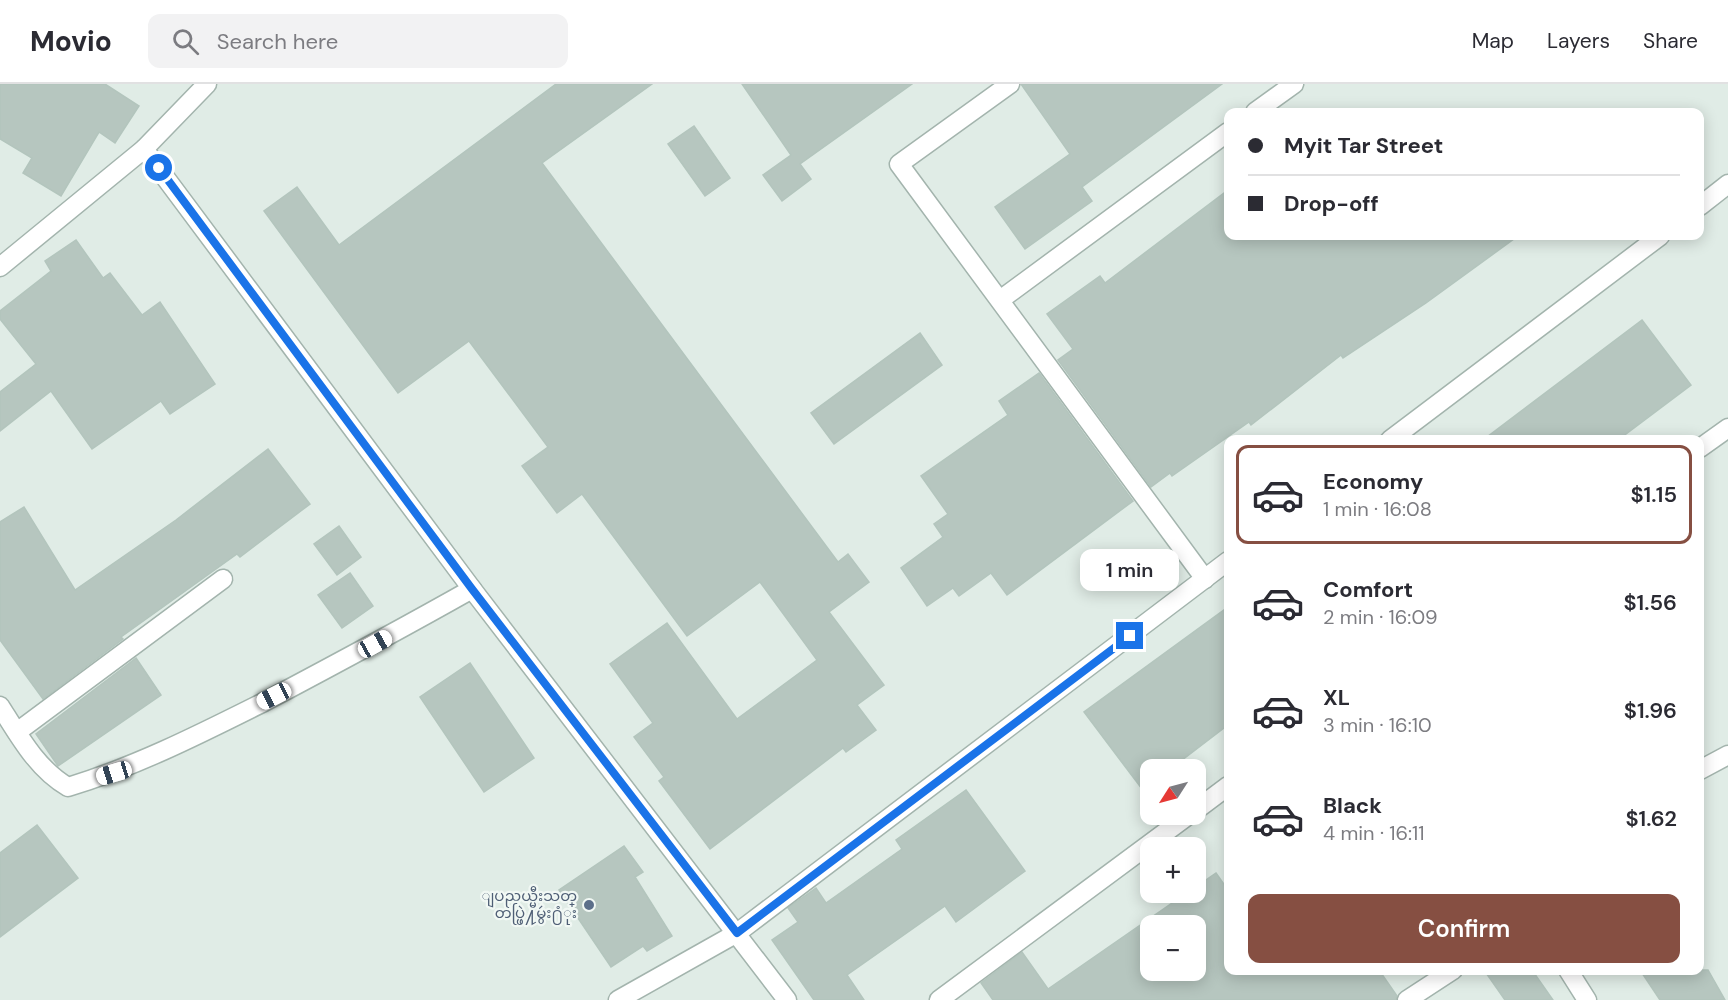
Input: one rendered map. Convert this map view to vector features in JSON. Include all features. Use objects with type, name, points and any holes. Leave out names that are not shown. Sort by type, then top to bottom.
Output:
[{"type":"street","points":[[0,267],[144,149],[207,84]]},
{"type":"street","points":[[1010,84],[899,164],[1205,579]]},
{"type":"street","points":[[1261,108],[1294,84]]},
{"type":"street","points":[[1000,300],[1224,135]]},
{"type":"street","points":[[144,149],[472,589],[787,1000]]},
{"type":"street","points":[[1704,203],[1728,184]]},
{"type":"street","points":[[1397,435],[1655,240]]},
{"type":"street","points":[[1704,445],[1728,428]]},
{"type":"street","points":[[618,1000],[737,933],[1224,564]]},
{"type":"street","points":[[17,732],[223,579]]},
{"type":"street","points":[[0,706],[51,777],[68,787],[114,773],[193,738],[345,660],[472,589]]},
{"type":"street","points":[[1704,768],[1728,755]]},
{"type":"street","points":[[1206,802],[1224,789]]},
{"type":"street","points":[[939,1000],[1175,825]]},
{"type":"street","points":[[1407,1000],[1445,975]]},
{"type":"street","points":[[1571,975],[1587,1000]]},
{"type":"building","points":[[0,84],[105,84],[139,106],[115,143],[99,132],[61,196],[23,173],[32,158],[0,139]]},
{"type":"building","points":[[556,84],[652,84],[542,163],[838,562],[848,554],[869,582],[829,612],[884,685],[857,705],[876,730],[846,752],[843,748],[710,849],[659,781],[664,777],[634,737],[653,723],[610,664],[667,623],[737,719],[817,660],[760,582],[687,636],[582,494],[557,513],[522,466],[548,447],[469,341],[398,393],[264,211],[297,187],[339,245]]},
{"type":"building","points":[[742,84],[912,84],[800,164],[811,179],[782,201],[763,175],[791,155]]},
{"type":"building","points":[[1021,84],[1222,84],[1082,187],[1092,201],[1025,249],[995,207],[1070,154]]},
{"type":"building","points":[[694,126],[730,178],[705,196],[668,144]]},
{"type":"building","points":[[1224,193],[1224,240],[1513,240],[1426,303],[1343,358],[1341,355],[1251,425],[1249,422],[1230,435],[1224,435],[1224,440],[1172,476],[1170,473],[1151,487],[1058,360],[1073,349],[1047,314],[1100,276],[1105,283]]},
{"type":"building","points":[[76,240],[103,278],[110,273],[142,315],[160,302],[215,384],[170,414],[161,401],[92,449],[51,391],[0,431],[0,392],[36,364],[0,319],[0,311],[51,271],[45,261]]},
{"type":"building","points":[[1642,320],[1691,385],[1625,435],[1490,435]]},
{"type":"building","points":[[920,333],[942,365],[834,444],[811,413]]},
{"type":"building","points":[[1039,373],[1133,501],[1007,595],[991,573],[959,596],[953,588],[927,606],[901,568],[943,537],[934,524],[948,514],[921,476],[1008,415],[999,401]]},
{"type":"building","points":[[268,449],[310,504],[240,557],[237,554],[121,637],[123,639],[43,699],[0,640],[0,522],[24,507],[75,590],[176,520]]},
{"type":"building","points":[[339,526],[361,557],[337,575],[314,544]]},
{"type":"building","points":[[350,573],[373,606],[342,628],[318,595]]},
{"type":"building","points":[[1224,610],[1224,728],[1183,759],[1140,759],[1140,786],[1084,712]]},
{"type":"building","points":[[136,658],[161,695],[58,766],[36,734]]},
{"type":"building","points":[[470,663],[534,758],[484,792],[420,697]]},
{"type":"building","points":[[966,790],[1025,871],[956,922],[945,906],[847,975],[864,1000],[814,1000],[772,940],[798,922],[788,908],[816,888],[826,903],[902,849],[896,840]]},
{"type":"building","points":[[37,825],[78,878],[0,937],[0,853]]},
{"type":"building","points":[[624,846],[643,872],[635,877],[672,936],[647,951],[643,946],[611,967],[559,890]]},
{"type":"building","points":[[1216,873],[1224,884],[1224,975],[1382,975],[1397,996],[1396,1000],[993,1000],[981,983],[1022,952],[1048,989],[1140,925],[1140,981],[1206,981],[1206,915],[1155,915],[1172,903],[1206,903],[1206,880]]},
{"type":"building","points":[[1704,970],[1708,970],[1725,1000],[1660,1000],[1643,975],[1704,975]]},
{"type":"building","points":[[1488,975],[1536,975],[1553,1000],[1505,1000]]},
{"type":"place","name":"ျပည္နယ္မီးသတ္ တပ္ဖြဲ႔မွဴး႐ံုး","points":[[589,905]]},
{"type":"route","points":[[159,168],[472,589],[737,933],[1130,636]]}]
